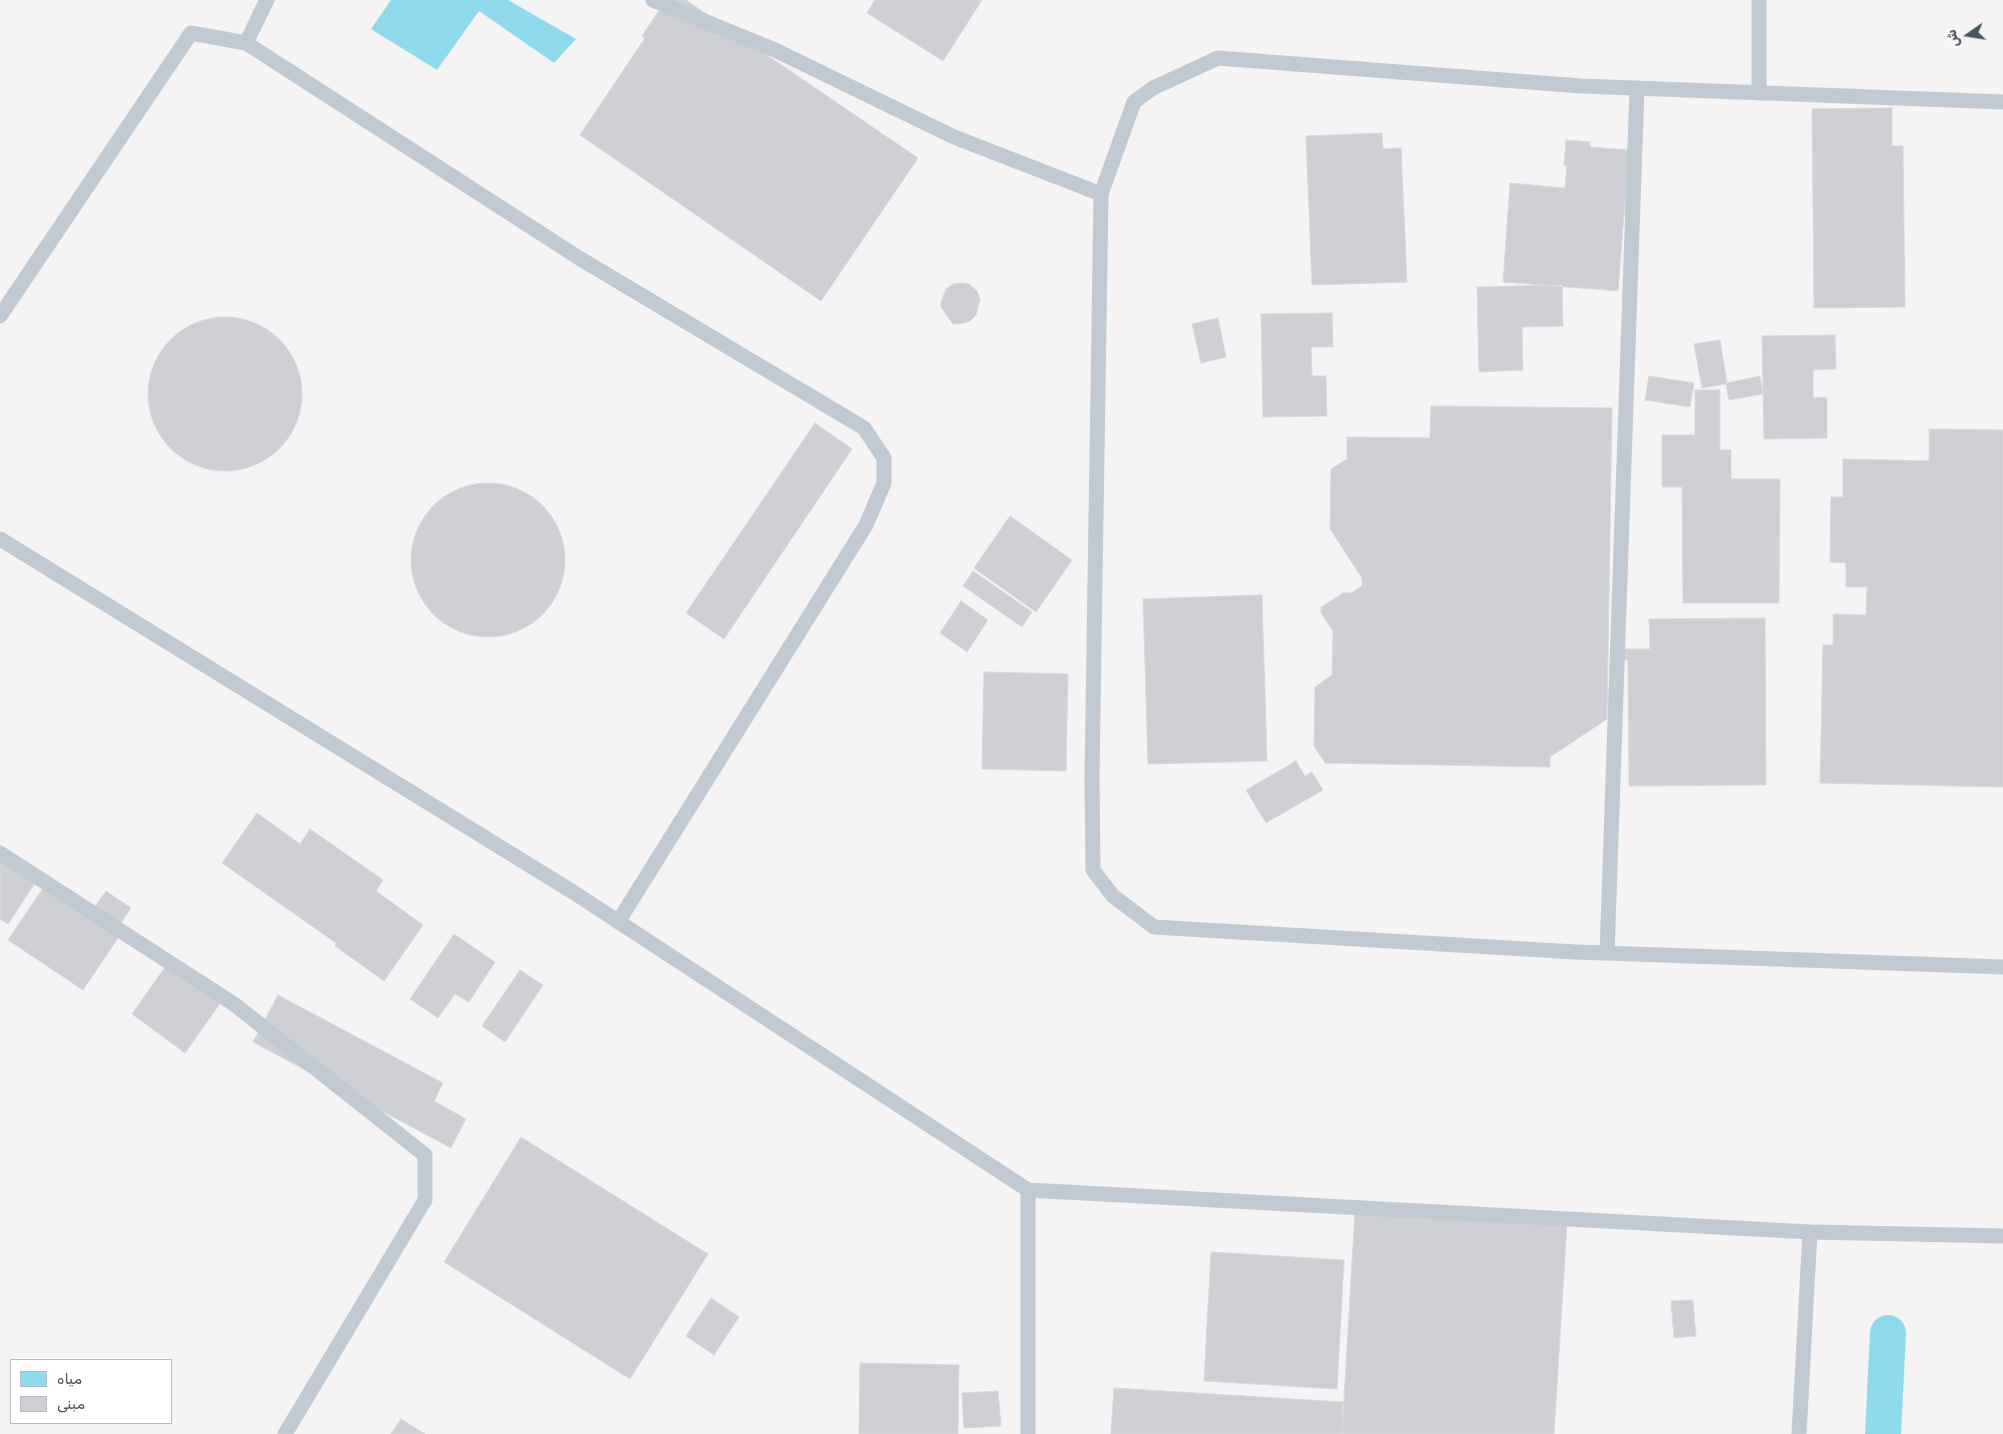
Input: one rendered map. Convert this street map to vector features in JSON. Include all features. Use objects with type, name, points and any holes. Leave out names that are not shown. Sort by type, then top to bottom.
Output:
[{"type":"lane","points":[[246,43],[267,0]]},
{"type":"lane","points":[[653,0],[775,50],[954,137],[1102,194]]},
{"type":"lane","points":[[1759,0],[1759,93]]},
{"type":"lane","points":[[0,316],[191,33],[246,43],[580,258],[864,428],[884,458],[884,483],[866,525],[618,922]]},
{"type":"lane","points":[[2003,102],[1581,86],[1218,58],[1153,88],[1134,102],[1102,194],[1092,777],[1093,870],[1113,896],[1154,927],[1607,952],[2003,967]]},
{"type":"lane","points":[[1607,952],[1637,88]]},
{"type":"lane","points":[[0,540],[618,922],[1028,1190],[1810,1232],[2003,1236]]},
{"type":"lane","points":[[0,853],[234,1004],[425,1155],[425,1200],[285,1434]]},
{"type":"lane","points":[[1028,1190],[1028,1434]]},
{"type":"lane","points":[[1799,1434],[1810,1232]]},
{"type":"water","points":[[391,0],[508,0],[576,39],[554,63],[479,11],[437,70],[371,29]]},
{"type":"building","points":[[666,0],[686,0],[918,158],[821,301],[580,135],[645,38],[642,36]]},
{"type":"building","points":[[875,0],[982,0],[943,61],[867,13]]},
{"type":"building","points":[[1892,108],[1892,146],[1903,146],[1905,307],[1814,308],[1812,109]]},
{"type":"building","points":[[1382,133],[1383,149],[1401,148],[1407,282],[1312,285],[1306,136]]},
{"type":"building","points":[[1566,140],[1590,142],[1590,147],[1629,150],[1618,291],[1503,282],[1510,183],[1565,188],[1567,166],[1564,165]]},
{"type":"building","points":[[953,284],[969,284],[977,291],[980,299],[976,315],[970,321],[953,324],[941,307],[941,302],[946,289]]},
{"type":"building","points":[[1562,285],[1563,326],[1522,327],[1523,370],[1479,372],[1477,287]]},
{"type":"building","points":[[1332,313],[1333,347],[1311,347],[1312,376],[1326,376],[1327,416],[1263,417],[1261,314]]},
{"type":"building","points":[[225,317],[254,323],[268,330],[279,340],[289,351],[296,365],[302,394],[296,423],[289,437],[279,448],[268,458],[254,465],[225,471],[196,465],[182,458],[171,448],[161,437],[154,423],[148,394],[154,365],[161,351],[171,340],[182,330],[196,323]]},
{"type":"building","points":[[1218,318],[1226,357],[1201,363],[1192,324]]},
{"type":"building","points":[[1835,335],[1836,369],[1813,370],[1813,398],[1827,397],[1827,438],[1764,439],[1762,336]]},
{"type":"building","points":[[1720,340],[1727,383],[1760,376],[1763,394],[1729,400],[1726,384],[1702,388],[1694,344]]},
{"type":"building","points":[[1649,376],[1694,383],[1690,407],[1645,400]]},
{"type":"building","points":[[1695,390],[1720,390],[1720,450],[1731,450],[1731,479],[1780,479],[1779,603],[1683,603],[1682,487],[1662,487],[1662,435],[1695,435]]},
{"type":"building","points":[[1431,406],[1612,408],[1607,719],[1550,757],[1550,767],[1325,763],[1314,746],[1315,687],[1332,675],[1333,631],[1321,613],[1321,607],[1343,593],[1351,593],[1362,586],[1362,578],[1330,529],[1331,469],[1347,459],[1347,437],[1430,438]]},
{"type":"building","points":[[815,423],[852,449],[724,639],[686,613]]},
{"type":"building","points":[[1929,429],[2003,430],[2003,787],[1820,783],[1823,645],[1833,645],[1833,614],[1866,615],[1867,587],[1846,587],[1846,563],[1830,562],[1831,497],[1843,497],[1843,459],[1929,461]]},
{"type":"building","points":[[488,483],[517,489],[531,496],[542,506],[552,517],[559,531],[565,560],[559,589],[552,603],[542,614],[531,624],[517,631],[488,637],[459,631],[445,624],[434,614],[424,603],[417,589],[411,560],[417,531],[424,517],[434,506],[445,496],[459,489]]},
{"type":"building","points":[[1010,516],[1072,560],[1036,612],[974,568]]},
{"type":"building","points":[[973,571],[1032,612],[1022,627],[963,586]]},
{"type":"building","points":[[1262,595],[1267,761],[1148,764],[1143,599]]},
{"type":"building","points":[[961,601],[988,620],[967,652],[940,633]]},
{"type":"building","points":[[1765,618],[1766,785],[1629,786],[1628,660],[1622,660],[1621,649],[1650,649],[1649,619]]},
{"type":"building","points":[[984,672],[1068,674],[1066,771],[982,769]]},
{"type":"building","points":[[1296,761],[1305,776],[1312,772],[1323,790],[1266,823],[1246,790]]},
{"type":"building","points":[[257,813],[300,844],[310,829],[383,880],[376,891],[423,925],[384,981],[335,946],[336,943],[222,863]]},
{"type":"building","points":[[0,847],[41,874],[8,924],[0,919]]},
{"type":"building","points":[[45,885],[120,935],[83,990],[8,940]]},
{"type":"building","points":[[106,891],[131,908],[117,929],[92,911]]},
{"type":"building","points":[[454,934],[495,962],[469,1002],[455,994],[438,1018],[410,999]]},
{"type":"building","points":[[170,960],[224,998],[185,1053],[132,1014]]},
{"type":"building","points":[[520,970],[543,985],[505,1042],[482,1026]]},
{"type":"building","points":[[278,995],[443,1083],[434,1101],[466,1119],[451,1148],[253,1042]]},
{"type":"building","points":[[521,1137],[708,1254],[630,1379],[444,1262]]},
{"type":"building","points":[[1355,1210],[1567,1223],[1554,1434],[1342,1434]]},
{"type":"building","points":[[1211,1252],[1344,1260],[1337,1389],[1204,1381]]},
{"type":"building","points":[[711,1298],[739,1317],[714,1355],[686,1336]]},
{"type":"building","points":[[1693,1300],[1696,1336],[1674,1338],[1671,1301]]},
{"type":"building","points":[[860,1363],[959,1365],[958,1434],[859,1434]]},
{"type":"building","points":[[1114,1388],[1343,1402],[1342,1434],[1111,1434]]},
{"type":"building","points":[[998,1391],[1001,1426],[964,1428],[962,1393]]},
{"type":"building","points":[[401,1419],[425,1434],[391,1434]]},
{"type":"waterway","points":[[1883,1434],[1888,1333]]}]
